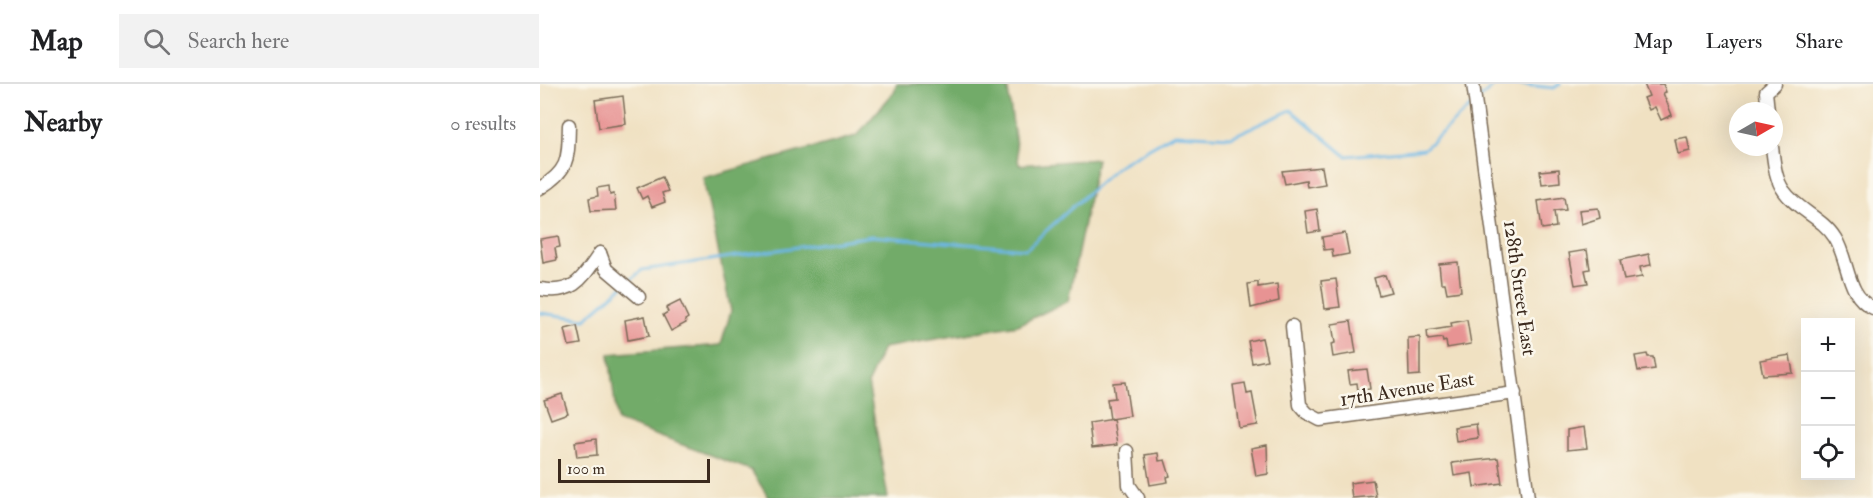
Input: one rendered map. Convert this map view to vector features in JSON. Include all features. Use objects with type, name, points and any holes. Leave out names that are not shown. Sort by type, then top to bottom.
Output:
[{"type":"street","name":"128th Street East","points":[[1473,84],[1527,498]]},
{"type":"street","points":[[1768,102],[1767,92],[1775,84]]},
{"type":"street","points":[[540,188],[559,177],[568,153],[569,125]]},
{"type":"street","points":[[1773,156],[1777,178],[1784,192],[1824,224],[1836,238],[1855,293],[1865,305],[1873,308]]},
{"type":"street","points":[[540,290],[558,291],[574,286],[600,253],[606,269],[639,297]]},
{"type":"street","name":"17th Avenue East","points":[[1292,326],[1300,405],[1307,413],[1320,420],[1515,393]]},
{"type":"street","points":[[1127,451],[1129,485],[1138,498]]},
{"type":"green space","points":[[896,84],[1007,84],[1019,165],[1097,159],[1068,301],[1018,325],[883,348],[868,383],[888,498],[769,498],[751,470],[617,421],[609,354],[721,345],[731,311],[703,178],[856,136],[895,91]]},
{"type":"building","points":[[1644,84],[1663,84],[1666,92],[1663,93],[1672,115],[1661,120],[1655,107],[1649,110],[1644,98],[1649,96]]},
{"type":"building","points":[[623,96],[626,124],[599,128],[595,100]]},
{"type":"building","points":[[1687,137],[1690,151],[1678,154],[1675,139]]},
{"type":"building","points":[[1322,167],[1325,184],[1307,187],[1306,180],[1285,184],[1282,171]]},
{"type":"building","points":[[1559,169],[1560,182],[1542,184],[1540,171]]},
{"type":"building","points":[[662,177],[668,191],[662,193],[665,202],[652,207],[647,196],[642,199],[637,188]]},
{"type":"building","points":[[609,186],[610,195],[614,194],[616,210],[591,211],[589,198],[598,196],[597,188]]},
{"type":"building","points":[[1564,197],[1566,210],[1554,211],[1556,227],[1542,229],[1538,201]]},
{"type":"building","points":[[1598,208],[1600,218],[1581,224],[1579,210]]},
{"type":"building","points":[[1317,209],[1320,231],[1308,233],[1305,211]]},
{"type":"building","points":[[1345,233],[1349,254],[1333,257],[1332,249],[1324,250],[1322,237]]},
{"type":"building","points":[[558,236],[560,247],[555,248],[557,260],[543,263],[540,239]]},
{"type":"building","points":[[1587,250],[1590,269],[1585,270],[1588,283],[1575,285],[1569,253]]},
{"type":"building","points":[[1649,254],[1651,265],[1640,267],[1642,277],[1624,280],[1620,260]]},
{"type":"building","points":[[1458,262],[1461,291],[1447,293],[1445,283],[1441,283],[1439,264]]},
{"type":"building","points":[[1385,275],[1391,292],[1379,295],[1374,278]]},
{"type":"building","points":[[1336,279],[1340,307],[1325,309],[1321,281]]},
{"type":"building","points":[[1258,282],[1258,287],[1277,284],[1279,301],[1251,308],[1248,284]]},
{"type":"building","points":[[680,301],[688,318],[685,320],[686,323],[671,331],[663,315],[668,312],[666,308]]},
{"type":"building","points":[[645,316],[649,336],[628,340],[625,320]]},
{"type":"building","points":[[1467,320],[1471,344],[1447,348],[1446,341],[1443,342],[1442,338],[1428,340],[1427,331],[1452,327],[1451,323]]},
{"type":"building","points":[[1351,321],[1356,353],[1333,357],[1331,344],[1335,343],[1332,324]]},
{"type":"building","points":[[577,326],[581,344],[569,346],[565,329]]},
{"type":"building","points":[[1420,337],[1420,375],[1409,376],[1408,338]]},
{"type":"building","points":[[1262,338],[1267,360],[1252,363],[1248,341]]},
{"type":"building","points":[[1647,354],[1648,357],[1653,357],[1655,369],[1638,371],[1635,356]]},
{"type":"building","points":[[1790,355],[1793,373],[1763,375],[1760,360]]},
{"type":"building","points":[[1367,369],[1370,389],[1358,391],[1357,383],[1350,384],[1348,371]]},
{"type":"building","points":[[1125,382],[1130,416],[1110,419],[1107,399],[1115,398],[1113,383]]},
{"type":"building","points":[[1245,383],[1247,394],[1252,393],[1258,425],[1239,428],[1233,385]]},
{"type":"building","points":[[562,394],[568,413],[551,419],[544,400]]},
{"type":"building","points":[[1113,419],[1117,445],[1092,448],[1089,423]]},
{"type":"building","points":[[1476,424],[1478,438],[1456,441],[1454,427]]},
{"type":"building","points":[[1584,427],[1587,448],[1567,450],[1567,430]]},
{"type":"building","points":[[596,439],[597,455],[577,457],[575,442]]},
{"type":"building","points":[[1267,445],[1268,474],[1256,476],[1251,448]]},
{"type":"building","points":[[1158,453],[1159,461],[1165,460],[1170,476],[1167,477],[1168,482],[1150,485],[1145,455]]},
{"type":"building","points":[[1498,458],[1502,483],[1474,487],[1472,473],[1454,476],[1452,463]]},
{"type":"building","points":[[1373,480],[1376,496],[1352,498],[1350,483]]},
{"type":"waterway","points":[[1479,99],[1496,84]]},
{"type":"waterway","points":[[1515,84],[1554,88],[1560,84]]},
{"type":"waterway","points":[[628,282],[642,270],[872,236],[1026,249],[1119,165],[1174,134],[1231,137],[1291,110],[1346,156],[1424,149],[1472,105]]},
{"type":"waterway","points":[[540,313],[585,319],[623,286]]}]
